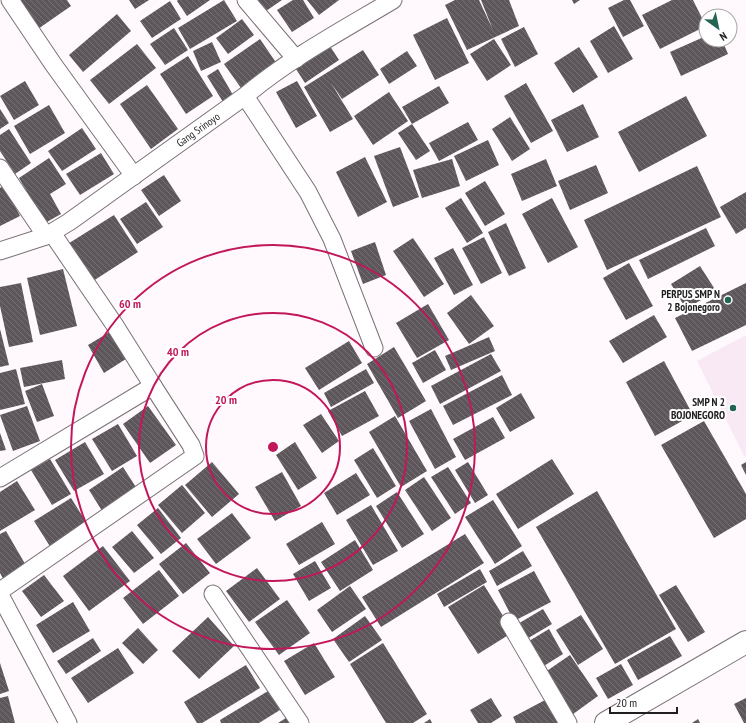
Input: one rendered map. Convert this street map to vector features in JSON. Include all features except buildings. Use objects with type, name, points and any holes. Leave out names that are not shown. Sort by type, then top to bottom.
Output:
[{"type":"main road","points":[[606,723],[746,642]]},
{"type":"street","points":[[10,0],[53,64],[134,176]]},
{"type":"street","points":[[246,0],[296,59]]},
{"type":"street","name":"Gang Srinoyo","points":[[0,251],[49,235],[134,176],[265,80],[296,59],[393,0]]},
{"type":"street","points":[[245,96],[308,192],[345,270],[374,348]]},
{"type":"street","points":[[0,168],[114,324],[191,445],[195,456],[0,591]]},
{"type":"street","points":[[0,478],[153,386]]},
{"type":"street","points":[[213,594],[300,723]]},
{"type":"street","points":[[0,595],[68,723]]},
{"type":"street","points":[[509,622],[568,723]]},
{"type":"shaded area","name":"SMP N 2 BOJONEGORO","points":[[746,335],[746,455],[744,456],[697,361]]},
{"type":"place","name":"PERPUS SMP N 2 Bojonegoro","points":[[728,300]]},
{"type":"place","name":"SMP N 2 BOJONEGORO","points":[[733,408]]}]
